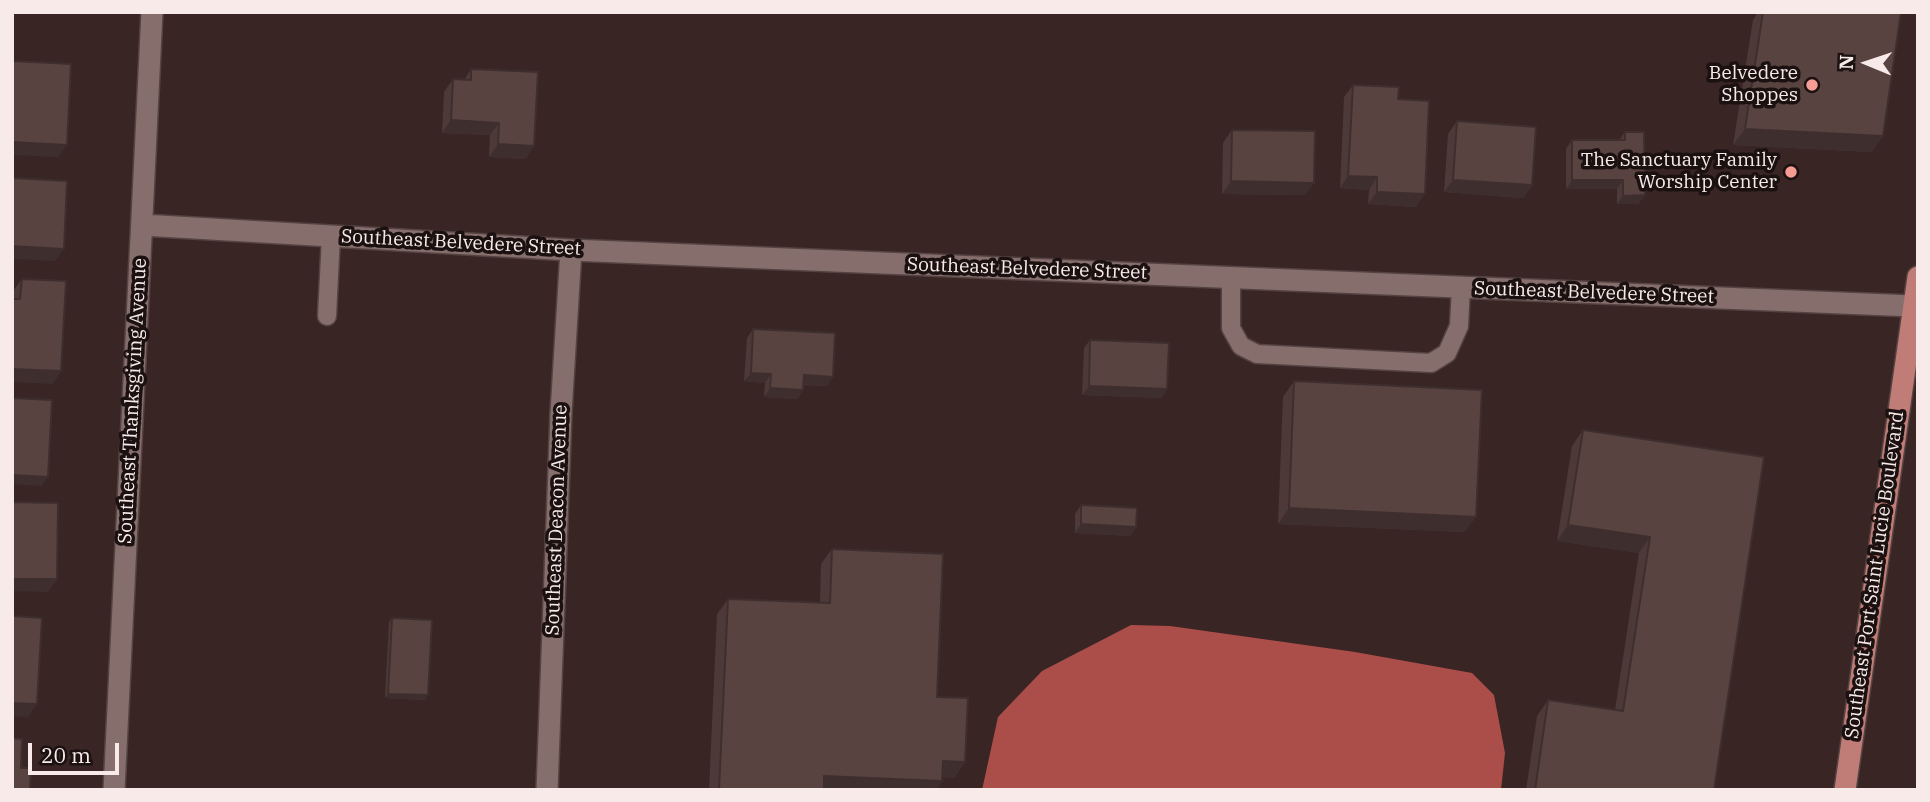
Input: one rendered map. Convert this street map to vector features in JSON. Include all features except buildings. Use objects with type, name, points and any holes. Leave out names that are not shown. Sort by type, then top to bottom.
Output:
[{"type":"main road","name":"Southeast Port Saint Lucie Boulevard","points":[[1845,790],[1918,278]]},
{"type":"street","name":"Southeast Thanksgiving Avenue","points":[[114,790],[152,12]]},
{"type":"street","name":"Southeast Belvedere Street","points":[[142,225],[571,250],[1913,306]]},
{"type":"street","name":"Southeast Deacon Avenue","points":[[547,790],[561,413],[571,250]]},
{"type":"lane","points":[[327,316],[331,236]]},
{"type":"lane","points":[[1231,277],[1231,328],[1241,346],[1257,354],[1431,363],[1447,353],[1459,326],[1461,287]]},
{"type":"shaded area","points":[[1131,625],[1170,626],[1355,652],[1472,673],[1494,695],[1505,753],[1501,790],[982,790],[998,717],[1042,671]]},
{"type":"place","name":"Belvedere Shoppes","points":[[1812,85]]},
{"type":"place","name":"The Sanctuary Family Worship Center","points":[[1791,172]]}]
